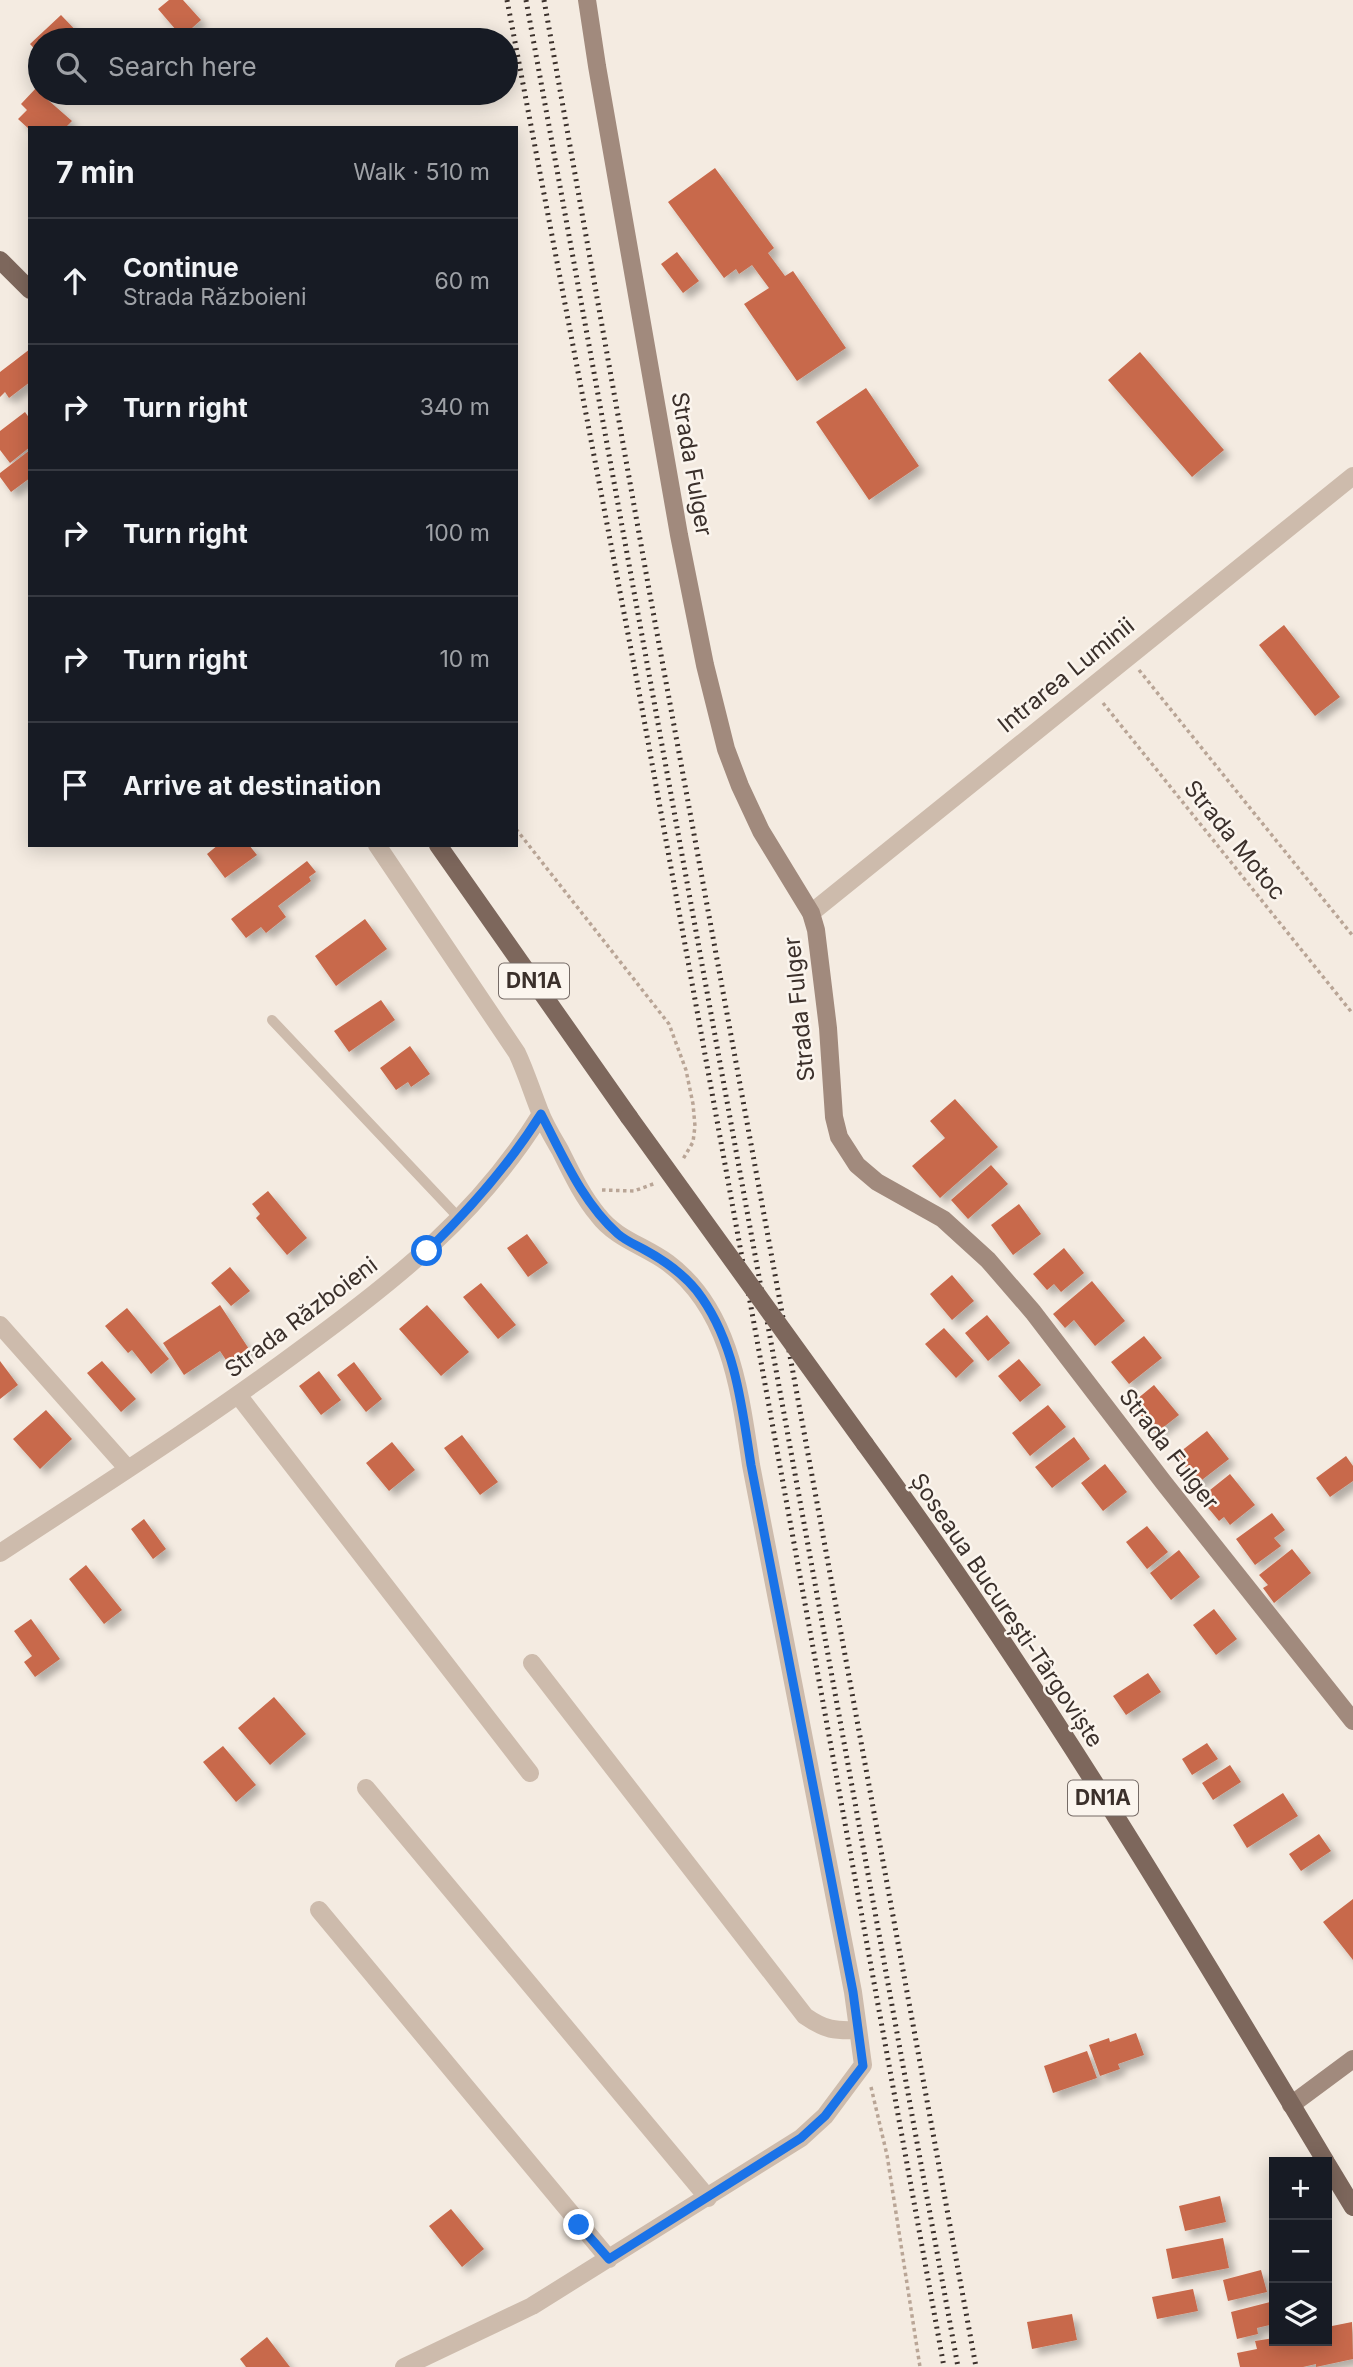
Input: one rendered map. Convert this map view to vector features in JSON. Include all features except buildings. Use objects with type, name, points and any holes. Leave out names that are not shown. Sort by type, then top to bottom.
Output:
[{"type":"main road","points":[[0,260],[28,288]]},
{"type":"main road","name":"Șoseaua București-Târgoviște","points":[[439,847],[629,1117],[922,1522],[1138,1852],[1322,2157]]},
{"type":"main road","name":"Șoseaua București-Târgoviște","points":[[1332,2173],[1353,2207]]},
{"type":"street","name":"Strada Fulger","points":[[587,0],[680,536],[716,712],[740,786],[761,831],[811,914],[820,947],[834,1117],[839,1137],[857,1165],[877,1182],[943,1219],[988,1260],[1033,1312],[1164,1483],[1353,1721]]},
{"type":"street","name":"Intrarea Luminii","points":[[811,914],[1353,476]]},
{"type":"street","points":[[378,847],[517,1053],[531,1082],[541,1114],[598,1216],[621,1237],[668,1263],[688,1282],[702,1298],[728,1350],[739,1390],[751,1465],[851,1979],[863,2066],[825,2116],[801,2138],[532,2306],[404,2367]]},
{"type":"street","name":"Strada Războieni","points":[[0,1553],[238,1395],[377,1293],[460,1219],[520,1148],[541,1114]]},
{"type":"street","points":[[0,1325],[128,1469]]},
{"type":"street","points":[[238,1395],[530,1773]]},
{"type":"street","points":[[532,1663],[805,2016],[821,2027],[839,2031],[858,2030]]},
{"type":"street","points":[[366,1788],[708,2198]]},
{"type":"street","points":[[319,1910],[609,2259]]},
{"type":"street","points":[[1291,2105],[1353,2059]]},
{"type":"lane","points":[[272,1020],[460,1219]]},
{"type":"path","points":[[1128,656],[1353,936]]},
{"type":"path","name":"Strada Motoc","points":[[1091,688],[1353,1014]]},
{"type":"path","points":[[518,832],[669,1024],[686,1070],[694,1104],[695,1126],[693,1142],[683,1159],[675,1166]]},
{"type":"path","points":[[579,1186],[634,1191],[659,1181]]},
{"type":"path","points":[[863,2066],[885,2145],[920,2367]]},
{"type":"railway","points":[[507,0],[512,28]]},
{"type":"railway","points":[[526,0],[958,2367]]},
{"type":"railway","points":[[544,0],[650,595],[976,2367]]},
{"type":"railway","points":[[518,58],[637,681],[944,2367]]},
{"type":"route","points":[[427,1251],[492,1183],[520,1148],[541,1114],[598,1216],[621,1237],[668,1263],[702,1298],[728,1350],[739,1390],[751,1465],[853,1992],[863,2066],[825,2116],[801,2138],[609,2259],[579,2225]]}]
